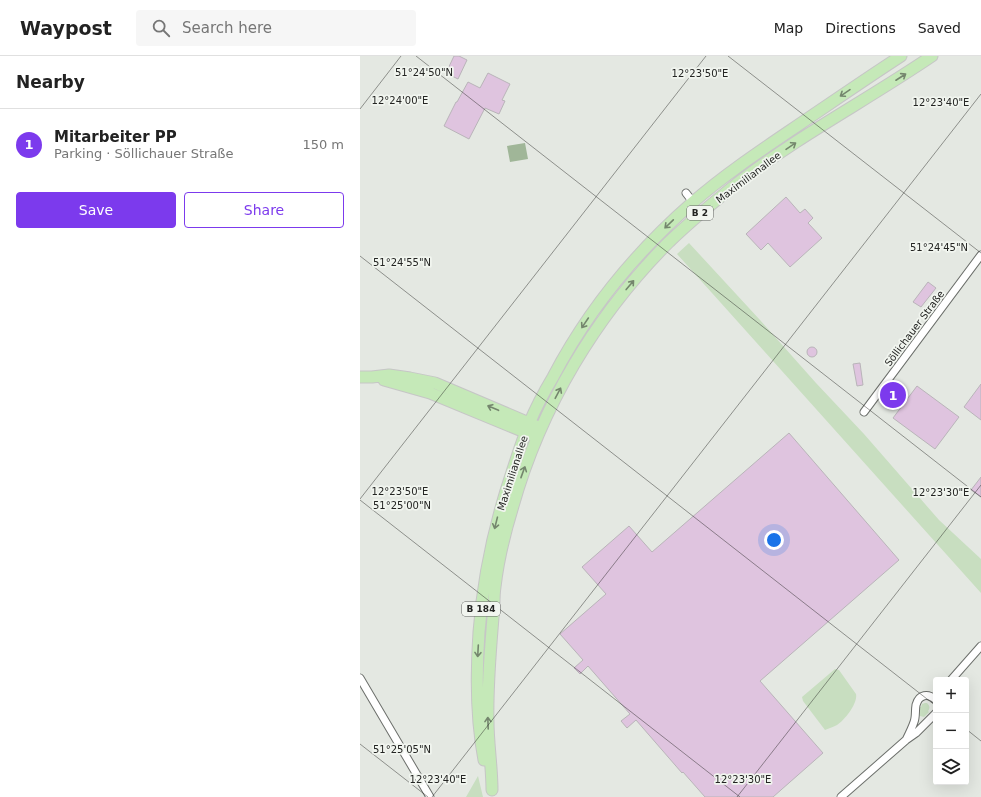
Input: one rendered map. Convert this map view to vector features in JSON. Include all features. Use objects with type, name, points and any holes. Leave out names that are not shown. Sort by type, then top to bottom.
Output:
[{"type":"main road","name":"Maximilianallee","points":[[493,793],[484,759],[478,719],[477,686],[477,655],[480,616],[487,568],[504,495],[527,428],[540,399],[562,359],[594,310],[631,263],[693,202],[758,152],[901,56]]},
{"type":"main road","name":"Maximilianallee","points":[[539,433],[572,368],[595,331],[650,261],[670,240],[701,212],[764,164],[814,130],[877,92],[932,56]]},
{"type":"main road","points":[[360,377],[372,377],[430,393],[539,433]]},
{"type":"main road","name":"B 184","points":[[493,793],[488,730],[488,692],[495,587],[501,551],[520,481],[539,433]]},
{"type":"street","points":[[686,193],[693,202]]},
{"type":"street","name":"Söllichauer Straße","points":[[864,412],[981,255]]},
{"type":"street","points":[[954,677],[981,646]]},
{"type":"street","points":[[360,678],[430,797]]},
{"type":"street","points":[[906,740],[915,720],[917,704],[920,698],[925,695],[933,698]]},
{"type":"street","points":[[841,797],[916,733],[933,716]]},
{"type":"shaded area","points":[[525,143],[528,159],[510,162],[507,146]]},
{"type":"shaded area","points":[[689,243],[864,434],[939,520],[981,559],[981,593],[677,254]]},
{"type":"shaded area","points":[[835,669],[839,670],[856,694],[856,698],[853,706],[844,719],[836,726],[825,730],[803,701],[802,697]]},
{"type":"shaded area","points":[[925,703],[929,706],[929,712],[924,717],[920,716],[919,714],[920,707]]},
{"type":"shaded area","points":[[478,776],[483,797],[466,797]]},
{"type":"building","points":[[454,56],[459,56],[467,60],[458,79],[446,73]]},
{"type":"building","points":[[488,73],[510,84],[502,100],[505,101],[499,114],[485,108],[469,139],[444,126],[468,82],[480,88]]},
{"type":"building","points":[[786,197],[800,213],[805,209],[813,218],[808,223],[822,238],[790,267],[768,243],[761,250],[746,234]]},
{"type":"building","points":[[928,282],[936,288],[921,307],[913,302]]},
{"type":"building","points":[[810,347],[814,347],[817,352],[814,357],[810,357],[807,354],[807,350]]},
{"type":"building","points":[[860,363],[863,385],[857,386],[853,364]]},
{"type":"building","points":[[981,384],[981,420],[964,407]]},
{"type":"building","points":[[917,386],[959,417],[935,449],[893,418]]},
{"type":"building","points":[[789,433],[899,560],[760,681],[823,753],[773,797],[705,797],[636,720],[627,728],[621,721],[630,714],[588,666],[580,674],[574,668],[583,660],[560,634],[606,594],[582,567],[629,526],[652,552]]},
{"type":"building","points":[[981,477],[981,497],[971,490]]},
{"type":"place","name":"Mitarbeiter PP","points":[[893,395]]}]
